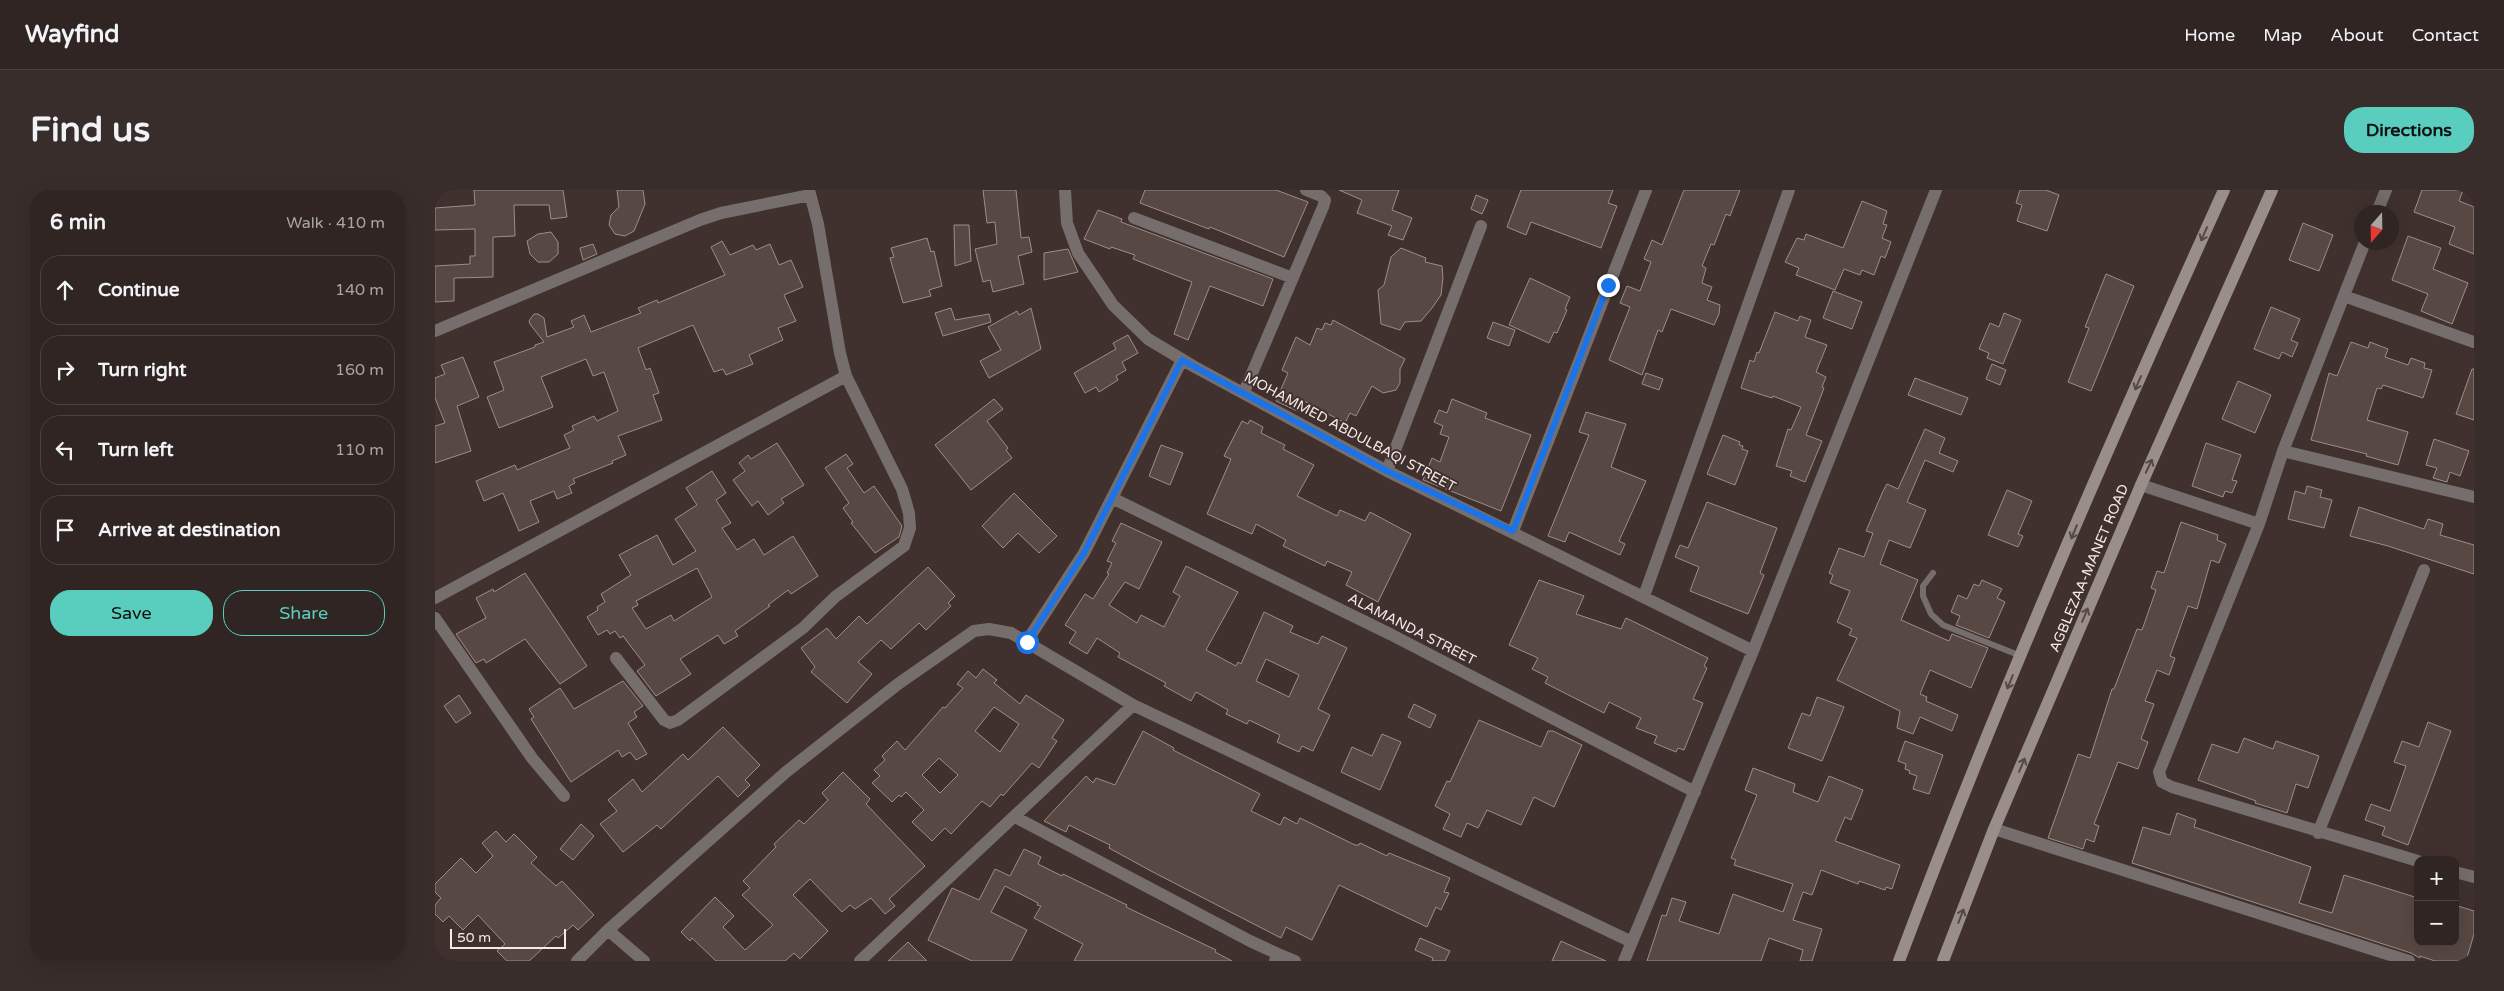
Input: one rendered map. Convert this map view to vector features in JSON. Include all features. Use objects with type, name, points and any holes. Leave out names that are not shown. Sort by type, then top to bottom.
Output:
[{"type":"main road","name":"AGBLEZAA-MANET ROAD","points":[[1899,961],[1942,846],[2021,656],[2159,335],[2224,190]]},
{"type":"main road","name":"AGBLEZAA-MANET ROAD","points":[[1943,961],[1994,830],[2141,484],[2204,348],[2273,190]]},
{"type":"street","name":"MOHAMMED ABDULBAQI STREET","points":[[1065,190],[1067,223],[1078,253],[1113,305],[1147,338],[1182,360],[1387,471],[1513,531],[1753,651]]},
{"type":"street","points":[[1244,392],[1325,200],[1321,196],[1306,190]]},
{"type":"street","points":[[1513,531],[1646,190]]},
{"type":"street","points":[[1644,596],[1789,190]]},
{"type":"street","points":[[1624,961],[1753,651],[1936,190]]},
{"type":"street","points":[[2380,205],[2386,190]]},
{"type":"street","points":[[435,331],[700,220],[721,213],[809,192],[819,224],[840,353],[846,376],[904,497],[909,513],[910,528],[904,546],[835,597],[803,628],[677,720],[670,722],[664,720],[617,658]]},
{"type":"street","points":[[1134,218],[1293,278]]},
{"type":"street","points":[[1387,471],[1481,226]]},
{"type":"street","points":[[2362,250],[2283,451],[2259,524],[2159,772],[2162,782],[2172,787],[2318,833],[2414,860]]},
{"type":"street","points":[[2344,296],[2474,342]]},
{"type":"street","points":[[1027,642],[1084,553],[1182,360]]},
{"type":"street","points":[[435,598],[846,376]]},
{"type":"street","points":[[2283,451],[2474,497]]},
{"type":"street","points":[[2141,484],[2259,524]]},
{"type":"street","name":"ALAMANDA STREET","points":[[1112,498],[1390,634],[1695,792]]},
{"type":"street","points":[[2318,833],[2424,570]]},
{"type":"street","points":[[435,618],[533,758],[564,796]]},
{"type":"street","points":[[577,961],[608,930],[786,772],[897,684],[974,631],[1001,630],[1027,642],[1133,705],[1632,942]]},
{"type":"street","points":[[860,961],[1133,705]]},
{"type":"street","points":[[1015,817],[1250,941],[1276,957],[1295,961]]},
{"type":"street","points":[[1994,830],[2409,961]]},
{"type":"street","points":[[2459,873],[2474,877]]},
{"type":"street","points":[[608,930],[645,961]]},
{"type":"lane","points":[[1933,572],[1923,586],[1923,596],[1931,614],[1943,625],[1956,632],[2021,656]]},
{"type":"building","points":[[474,190],[563,190],[567,217],[551,219],[549,205],[514,205],[515,236],[493,237],[493,277],[454,278],[454,301],[435,302],[435,266],[470,264],[470,256],[475,256],[475,229],[435,230],[435,208],[475,205]]},
{"type":"building","points":[[617,190],[643,190],[645,204],[634,231],[625,236],[615,234],[609,225],[611,215],[619,207]]},
{"type":"building","points":[[983,190],[1016,190],[1021,238],[1029,237],[1032,252],[1018,256],[1024,284],[993,292],[990,280],[983,282],[975,249],[997,244],[995,222],[987,223]]},
{"type":"building","points":[[1145,190],[1276,190],[1308,202],[1284,257],[1210,227],[1209,229],[1140,203]]},
{"type":"building","points":[[1339,190],[1399,190],[1392,210],[1412,218],[1403,240],[1388,235],[1392,226],[1357,213],[1362,200]]},
{"type":"building","points":[[1521,190],[1613,190],[1608,203],[1617,206],[1601,248],[1531,222],[1526,235],[1507,227]]},
{"type":"building","points":[[1684,190],[1740,190],[1730,216],[1726,214],[1714,245],[1711,244],[1702,266],[1706,268],[1702,283],[1712,287],[1707,300],[1720,305],[1719,314],[1714,325],[1671,309],[1662,332],[1658,330],[1642,375],[1609,360],[1630,307],[1620,303],[1627,286],[1640,291],[1651,262],[1644,259],[1652,240],[1662,245]]},
{"type":"building","points":[[2020,190],[2046,190],[2059,195],[2047,231],[2017,221],[2022,205],[2016,203]]},
{"type":"building","points":[[2422,190],[2463,190],[2459,201],[2474,207],[2474,254],[2449,244],[2455,227],[2414,212]]},
{"type":"building","points":[[1476,195],[1488,200],[1482,214],[1471,209]]},
{"type":"building","points":[[1862,201],[1887,211],[1883,224],[1887,225],[1882,238],[1891,242],[1885,258],[1881,256],[1874,275],[1862,270],[1860,275],[1844,269],[1835,290],[1796,275],[1799,268],[1785,262],[1797,238],[1804,240],[1806,234],[1843,248]]},
{"type":"building","points":[[1098,210],[1122,219],[1121,222],[1273,279],[1263,306],[1210,286],[1188,340],[1174,334],[1192,282],[1133,259],[1135,255],[1111,247],[1110,249],[1084,239]]},
{"type":"building","points":[[2303,223],[2333,235],[2319,271],[2289,260]]},
{"type":"building","points":[[954,225],[969,225],[971,261],[955,266]]},
{"type":"building","points":[[551,232],[558,242],[558,254],[549,262],[538,262],[530,254],[527,241],[538,234]]},
{"type":"building","points":[[2408,236],[2441,248],[2433,269],[2468,283],[2452,324],[2421,311],[2428,294],[2392,280]]},
{"type":"building","points":[[927,238],[931,252],[934,251],[942,286],[929,290],[931,296],[903,303],[890,258],[894,257],[891,248]]},
{"type":"building","points":[[722,241],[730,255],[753,245],[756,250],[770,244],[779,265],[791,260],[803,287],[784,295],[796,321],[778,328],[783,340],[749,355],[753,364],[726,375],[723,369],[714,372],[693,325],[638,348],[646,370],[650,368],[659,393],[653,395],[662,420],[618,436],[626,455],[612,461],[613,463],[573,479],[575,483],[569,486],[572,493],[557,499],[554,491],[530,501],[539,522],[519,531],[503,493],[484,501],[476,481],[515,465],[517,470],[570,448],[564,435],[574,430],[572,426],[594,416],[597,421],[618,411],[604,372],[593,376],[586,359],[541,377],[553,407],[499,428],[487,397],[504,390],[494,362],[544,342],[530,324],[529,321],[534,314],[544,318],[547,337],[574,327],[571,321],[584,315],[591,332],[641,313],[638,308],[657,300],[658,303],[725,275],[711,247]]},
{"type":"building","points":[[593,244],[597,254],[583,260],[580,248]]},
{"type":"building","points":[[1401,248],[1426,258],[1425,262],[1442,266],[1443,278],[1441,295],[1432,308],[1421,321],[1405,322],[1400,330],[1381,324],[1378,290],[1384,285],[1391,257]]},
{"type":"building","points":[[1068,249],[1078,272],[1044,280],[1044,253]]},
{"type":"building","points":[[2106,274],[2134,286],[2091,391],[2068,382],[2089,328],[2085,327]]},
{"type":"building","points":[[1530,278],[1570,297],[1565,309],[1567,310],[1557,333],[1554,332],[1549,343],[1509,325]]},
{"type":"building","points":[[1833,291],[1862,302],[1852,329],[1823,318]]},
{"type":"building","points":[[2271,307],[2300,319],[2291,340],[2298,343],[2292,357],[2282,352],[2279,359],[2254,349]]},
{"type":"building","points":[[951,308],[955,320],[989,314],[991,322],[943,336],[935,313]]},
{"type":"building","points":[[1031,308],[1041,349],[989,378],[980,361],[1001,350],[988,327],[1017,311],[1019,315]]},
{"type":"building","points":[[1775,312],[1798,321],[1800,316],[1811,320],[1805,337],[1827,345],[1816,372],[1826,377],[1822,387],[1824,388],[1806,435],[1822,441],[1805,482],[1790,476],[1792,471],[1776,466],[1788,429],[1791,430],[1801,407],[1773,396],[1772,398],[1741,388],[1750,360],[1754,362],[1757,352],[1759,353]]},
{"type":"building","points":[[2004,313],[2021,320],[2003,364],[1987,358],[1989,353],[1979,349],[1990,323],[1999,327]]},
{"type":"building","points":[[1333,320],[1405,359],[1400,369],[1400,383],[1396,390],[1383,393],[1372,386],[1356,416],[1350,413],[1345,423],[1302,400],[1297,411],[1276,401],[1288,373],[1282,370],[1296,337],[1310,345],[1317,328],[1322,330],[1325,323],[1331,325]]},
{"type":"building","points":[[1493,322],[1515,330],[1509,346],[1487,338]]},
{"type":"building","points":[[1128,335],[1138,353],[1122,362],[1126,370],[1116,376],[1118,380],[1099,392],[1096,387],[1085,393],[1074,373],[1116,349],[1113,343]]},
{"type":"building","points":[[2351,342],[2368,348],[2370,342],[2388,349],[2385,357],[2408,365],[2411,358],[2425,363],[2424,368],[2432,370],[2423,398],[2383,385],[2381,389],[2377,388],[2367,420],[2408,432],[2398,465],[2366,456],[2367,454],[2311,440],[2329,373],[2337,376]]},
{"type":"building","points":[[463,357],[479,397],[457,406],[471,451],[435,463],[435,426],[445,423],[435,398],[435,378],[445,374],[441,365]]},
{"type":"building","points":[[1992,364],[2006,370],[2000,385],[1986,379]]},
{"type":"building","points":[[2472,369],[2474,369],[2474,420],[2456,414]]},
{"type":"building","points":[[1646,373],[1663,379],[1659,390],[1642,384]]},
{"type":"building","points":[[1915,378],[1968,398],[1961,415],[1908,395]]},
{"type":"building","points":[[2238,381],[2271,395],[2255,433],[2222,419]]},
{"type":"building","points":[[994,399],[1003,409],[987,421],[1008,448],[1006,450],[1012,458],[971,490],[935,445]]},
{"type":"building","points":[[1452,399],[1487,413],[1485,418],[1531,435],[1501,511],[1423,480],[1432,458],[1440,462],[1449,437],[1440,434],[1443,426],[1434,422],[1439,410],[1447,413]]},
{"type":"building","points":[[1586,412],[1626,424],[1611,467],[1646,481],[1619,541],[1625,544],[1620,555],[1569,532],[1565,542],[1548,536],[1589,435],[1579,432]]},
{"type":"building","points":[[1250,420],[1263,427],[1261,433],[1285,445],[1283,449],[1314,465],[1297,496],[1337,516],[1340,510],[1365,521],[1370,512],[1411,534],[1378,602],[1346,585],[1352,572],[1327,561],[1325,566],[1283,546],[1286,540],[1256,524],[1252,534],[1207,514],[1231,459],[1224,456],[1242,421],[1248,424]]},
{"type":"building","points":[[1925,429],[1945,438],[1939,453],[1958,461],[1953,472],[1925,460],[1907,502],[1926,510],[1910,548],[1889,540],[1880,564],[1918,580],[1901,620],[1949,641],[1952,634],[1988,648],[1971,688],[1930,670],[1920,694],[1927,697],[1926,701],[1958,715],[1952,731],[1920,717],[1913,734],[1897,728],[1900,711],[1837,680],[1857,638],[1849,635],[1852,629],[1837,622],[1850,591],[1830,583],[1833,575],[1829,573],[1839,548],[1864,557],[1873,533],[1866,531],[1883,491],[1887,484],[1898,489]]},
{"type":"building","points":[[1723,435],[1740,442],[1739,445],[1743,446],[1742,449],[1748,451],[1735,485],[1707,474]]},
{"type":"building","points":[[2434,439],[2469,451],[2460,476],[2450,472],[2447,482],[2433,478],[2437,468],[2426,465]]},
{"type":"building","points":[[777,443],[804,485],[781,499],[784,503],[768,515],[758,501],[752,506],[733,480],[745,471],[739,463],[748,455],[751,459]]},
{"type":"building","points":[[2206,443],[2241,455],[2232,480],[2237,481],[2232,493],[2225,491],[2223,497],[2192,486]]},
{"type":"building","points":[[1161,445],[1183,453],[1170,485],[1149,476]]},
{"type":"building","points":[[846,454],[853,464],[847,468],[864,493],[874,486],[902,526],[899,537],[875,553],[851,523],[853,522],[843,508],[849,503],[825,468]]},
{"type":"building","points":[[712,471],[726,493],[716,500],[731,523],[722,528],[737,550],[754,539],[764,555],[793,536],[818,576],[791,594],[788,590],[768,605],[770,606],[735,631],[738,636],[724,644],[718,635],[680,659],[691,674],[656,696],[637,671],[645,665],[623,636],[620,638],[615,631],[610,634],[607,630],[598,635],[587,617],[598,610],[597,607],[605,602],[601,594],[631,575],[619,555],[657,535],[673,565],[696,551],[675,519],[697,505],[686,488]],"holes":[[[697,568],[712,597],[674,621],[671,615],[646,629],[632,608],[638,605],[636,601]]]},
{"type":"building","points":[[2307,486],[2322,490],[2320,497],[2332,500],[2324,528],[2288,519],[2295,491],[2305,494]]},
{"type":"building","points":[[2007,490],[2032,501],[2018,534],[2023,536],[2018,547],[1988,535]]},
{"type":"building","points":[[1014,493],[1057,536],[1039,553],[1018,533],[1003,548],[982,526]]},
{"type":"building","points":[[1707,502],[1777,528],[1760,573],[1764,575],[1748,614],[1690,591],[1699,567],[1675,557],[1680,545],[1688,548]]},
{"type":"building","points":[[2359,507],[2424,529],[2428,519],[2443,524],[2440,535],[2474,545],[2474,574],[2388,546],[2350,536]]},
{"type":"building","points":[[2181,522],[2218,535],[2217,540],[2226,544],[2219,563],[2211,560],[2197,609],[2188,606],[2170,656],[2175,658],[2169,675],[2157,670],[2145,701],[2154,704],[2141,739],[2148,742],[2138,769],[2118,762],[2094,824],[2099,826],[2094,842],[2086,839],[2083,849],[2048,838],[2078,754],[2090,758],[2112,689],[2114,689],[2137,629],[2142,630],[2156,590],[2151,588],[2157,571],[2164,573]]},
{"type":"building","points":[[1121,523],[1162,542],[1139,589],[1125,582],[1109,605],[1137,623],[1141,615],[1164,627],[1180,596],[1173,592],[1186,566],[1238,592],[1206,650],[1236,666],[1238,662],[1241,664],[1264,612],[1293,626],[1290,632],[1318,644],[1322,636],[1347,648],[1318,709],[1330,715],[1313,751],[1302,746],[1299,752],[1277,742],[1280,735],[1249,720],[1247,724],[1226,714],[1228,710],[1196,692],[1191,701],[1164,686],[1166,683],[1118,657],[1120,653],[1097,638],[1087,654],[1069,643],[1076,632],[1065,625],[1085,594],[1093,599],[1109,574],[1107,573],[1112,563],[1107,561],[1116,543],[1112,541]],"holes":[[[1266,659],[1299,675],[1289,697],[1256,681]]]},
{"type":"building","points":[[928,567],[955,596],[948,603],[951,606],[926,630],[919,623],[891,649],[881,640],[858,662],[872,674],[847,703],[811,672],[815,667],[801,648],[827,628],[836,639],[859,616],[867,624]]},
{"type":"building","points":[[525,573],[587,666],[560,684],[525,639],[486,663],[484,659],[476,663],[456,634],[486,618],[476,598],[493,589],[494,592]]},
{"type":"building","points":[[1539,580],[1584,596],[1576,614],[1621,629],[1626,618],[1708,658],[1704,666],[1707,668],[1693,699],[1703,703],[1684,750],[1678,748],[1676,752],[1654,743],[1657,736],[1636,728],[1641,718],[1609,702],[1604,713],[1545,683],[1548,677],[1532,669],[1538,658],[1509,645]]},
{"type":"building","points":[[1982,580],[2002,589],[1997,598],[2005,602],[1989,638],[1956,625],[1960,616],[1951,612],[1958,595],[1967,599],[1974,584],[1979,586]]},
{"type":"building","points":[[983,669],[997,680],[994,683],[1020,704],[1026,695],[1064,720],[1052,738],[1057,741],[1039,768],[1032,763],[1003,796],[1001,794],[990,807],[982,801],[951,834],[945,828],[932,841],[912,822],[924,810],[906,792],[901,797],[899,795],[892,802],[872,783],[880,776],[874,770],[885,760],[882,756],[897,741],[905,750],[943,707],[945,708],[963,688],[957,684],[968,671],[976,678]],"holes":[[[994,707],[1019,724],[1000,752],[975,731]],[[939,758],[958,775],[940,793],[922,775]]]},
{"type":"building","points":[[623,681],[643,706],[634,712],[637,717],[628,723],[647,754],[636,760],[630,752],[622,757],[618,750],[571,782],[531,719],[534,717],[529,709],[560,688],[574,709]]},
{"type":"building","points":[[459,695],[471,713],[456,723],[444,706]]},
{"type":"building","points":[[1817,697],[1844,707],[1822,761],[1788,748],[1802,713],[1810,716]]},
{"type":"building","points":[[1414,704],[1436,715],[1430,728],[1408,717]]},
{"type":"building","points":[[1479,720],[1541,747],[1548,731],[1553,731],[1582,745],[1554,807],[1534,797],[1521,825],[1487,810],[1478,828],[1467,823],[1461,837],[1443,829],[1450,814],[1435,806],[1447,781],[1450,782]]},
{"type":"building","points":[[2428,722],[2451,731],[2408,845],[2382,835],[2385,827],[2365,820],[2371,804],[2390,811],[2406,766],[2394,762],[2402,741],[2419,747]]},
{"type":"building","points":[[723,727],[760,765],[745,780],[750,785],[738,797],[718,776],[661,829],[657,825],[623,852],[600,824],[617,811],[608,800],[633,779],[642,792],[683,754],[688,760]]},
{"type":"building","points":[[1143,731],[1174,748],[1173,750],[1260,794],[1251,811],[1280,825],[1284,817],[1297,824],[1300,818],[1355,845],[1360,843],[1387,856],[1389,853],[1450,878],[1444,892],[1449,893],[1441,910],[1436,907],[1427,927],[1339,885],[1312,940],[1286,927],[1281,938],[1151,871],[1109,848],[1110,845],[1069,825],[1066,832],[1044,821],[1086,776],[1093,783],[1096,778],[1115,785]]},
{"type":"building","points":[[1382,734],[1401,742],[1380,790],[1341,772],[1352,747],[1372,756]]},
{"type":"building","points":[[2244,738],[2273,749],[2276,741],[2319,756],[2308,788],[2296,784],[2287,813],[2255,803],[2256,801],[2198,780],[2212,744],[2238,753]]},
{"type":"building","points":[[1905,741],[1943,755],[1929,794],[1913,789],[1917,776],[1905,769],[1906,764],[1898,761]]},
{"type":"building","points":[[1753,768],[1795,784],[1793,792],[1818,802],[1829,776],[1863,790],[1851,820],[1845,817],[1835,841],[1900,865],[1892,889],[1886,887],[1885,890],[1859,881],[1858,884],[1821,870],[1812,895],[1803,892],[1793,920],[1822,929],[1812,961],[1800,961],[1803,950],[1769,938],[1761,961],[1647,961],[1662,915],[1666,916],[1672,898],[1686,902],[1679,921],[1719,934],[1733,894],[1783,912],[1793,884],[1734,865],[1736,860],[1731,858],[1757,795],[1745,790]]},
{"type":"building","points":[[843,772],[870,799],[866,804],[925,866],[889,899],[895,906],[885,914],[871,898],[855,909],[850,905],[842,912],[810,879],[793,895],[828,931],[800,959],[794,953],[785,961],[716,961],[692,938],[690,941],[681,932],[715,897],[734,916],[723,927],[745,950],[773,925],[742,895],[750,888],[743,881],[776,847],[774,844],[799,820],[804,824],[828,800],[822,793]]},
{"type":"building","points":[[2177,813],[2196,820],[2194,827],[2311,867],[2299,903],[2332,913],[2344,875],[2414,897],[2414,946],[2459,946],[2459,906],[2474,911],[2474,934],[2466,961],[2435,961],[2420,956],[2420,958],[2411,953],[2132,863],[2143,827],[2170,835]]},
{"type":"building","points":[[581,824],[594,836],[573,860],[560,849]]},
{"type":"building","points":[[496,831],[506,842],[514,834],[537,857],[531,863],[556,886],[562,881],[594,915],[578,930],[573,925],[558,938],[556,936],[529,961],[507,961],[497,951],[505,944],[478,915],[463,930],[449,916],[443,922],[435,914],[435,905],[441,898],[435,892],[435,884],[461,858],[476,873],[493,856],[482,843]]},
{"type":"building","points":[[1024,849],[1041,857],[1038,864],[1127,905],[1126,907],[1216,950],[1215,952],[1232,961],[1074,961],[1083,944],[1034,918],[1041,906],[1005,886],[991,912],[1027,930],[1011,961],[972,961],[928,940],[952,888],[979,900],[995,869],[1010,876]]},
{"type":"building","points":[[1420,938],[1450,951],[1445,961],[1432,961],[1433,958],[1415,950]]},
{"type":"building","points":[[1561,941],[1576,948],[1606,961],[1552,961]]},
{"type":"building","points":[[908,942],[927,961],[888,961]]},
{"type":"route","points":[[1027,642],[1084,553],[1182,360],[1387,471],[1513,531],[1608,285]]}]
